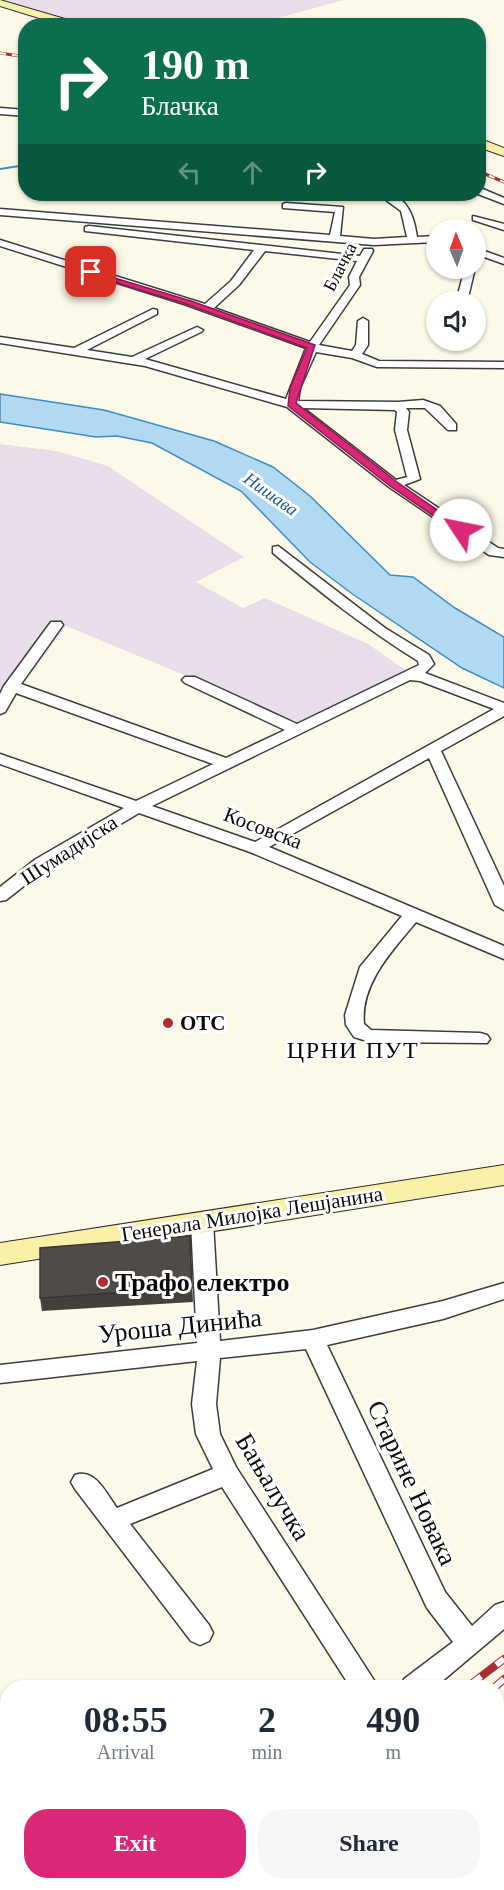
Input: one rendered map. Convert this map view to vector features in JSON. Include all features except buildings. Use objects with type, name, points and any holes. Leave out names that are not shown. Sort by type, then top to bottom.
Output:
[{"type":"main road","points":[[0,5],[41,18]]},
{"type":"main road","points":[[0,5],[48,18]]},
{"type":"main road","points":[[486,145],[504,152]]},
{"type":"main road","points":[[486,150],[504,156]]},
{"type":"main road","name":"Генерала Милојка Лешјанина","points":[[0,1254],[504,1175]]},
{"type":"street","points":[[0,111],[18,112]]},
{"type":"street","points":[[486,193],[504,201]]},
{"type":"street","points":[[278,219],[290,201]]},
{"type":"street","points":[[396,201],[404,205],[410,218],[412,238]]},
{"type":"street","points":[[0,212],[278,219],[340,209],[335,238]]},
{"type":"street","points":[[476,218],[504,227]]},
{"type":"street","points":[[278,219],[335,238],[374,242],[426,238]]},
{"type":"street","points":[[60,226],[363,259]]},
{"type":"street","name":"Блачка","points":[[291,404],[294,388],[312,347],[355,285],[354,277],[374,242]]},
{"type":"street","points":[[0,243],[206,309],[312,347],[355,355],[381,365],[504,365]]},
{"type":"street","points":[[206,309],[235,283],[255,255],[263,248]]},
{"type":"street","points":[[486,254],[504,261]]},
{"type":"street","points":[[75,352],[153,312]]},
{"type":"street","points":[[355,355],[362,345],[363,321]]},
{"type":"street","points":[[133,361],[197,330]]},
{"type":"street","points":[[0,340],[133,361],[291,404],[398,406],[431,404],[440,410],[452,427]]},
{"type":"street","points":[[291,404],[394,484],[501,552]]},
{"type":"street","points":[[394,484],[414,479],[401,430],[403,412],[398,406]]},
{"type":"street","points":[[278,550],[380,631],[424,658],[427,664],[424,668],[410,676]]},
{"type":"street","points":[[0,709],[28,661],[56,626]]},
{"type":"street","points":[[410,676],[422,677],[504,709]]},
{"type":"street","name":"Шумадијска","points":[[0,896],[42,863],[139,806],[410,676]]},
{"type":"street","points":[[190,680],[296,729]]},
{"type":"street","points":[[12,686],[225,763]]},
{"type":"street","points":[[256,848],[504,709]]},
{"type":"street","points":[[432,748],[504,906]]},
{"type":"street","name":"Косовска","points":[[0,759],[256,848],[504,953]]},
{"type":"street","points":[[414,913],[369,967],[354,1015],[355,1025],[361,1033],[370,1036],[480,1039]]},
{"type":"street","name":"Бањалучка","points":[[202,1222],[209,1353],[204,1404],[208,1434],[227,1474],[361,1680]]},
{"type":"street","name":"Уроша Динића","points":[[0,1374],[313,1340],[443,1310],[504,1291]]},
{"type":"street","name":"Старине Новака","points":[[313,1340],[436,1600],[470,1644]]},
{"type":"street","points":[[113,1520],[227,1474]]},
{"type":"street","points":[[83,1482],[200,1633]]},
{"type":"street","points":[[423,1680],[470,1644],[504,1613]]},
{"type":"shaded area","points":[[1,0],[344,0],[278,18],[65,18]]},
{"type":"shaded area","points":[[0,444],[56,451],[108,466],[244,557],[196,582],[243,608],[265,598],[368,644],[407,671],[300,723],[66,626],[0,717]]},
{"type":"water","name":"Нишава","points":[[0,394],[104,410],[214,441],[273,467],[310,496],[390,575],[413,577],[455,608],[504,637],[504,688],[462,668],[351,593],[310,562],[241,491],[152,443],[117,436],[96,437],[0,422]]},
{"type":"waterway","points":[[0,169],[18,166]]},
{"type":"railway","points":[[0,53],[18,56]]},
{"type":"railway","points":[[486,174],[504,182]]},
{"type":"railway","points":[[476,1680],[504,1659]]},
{"type":"place","name":"OTC","points":[[168,1023]]},
{"type":"place","name":"Трафо електро","points":[[103,1282]]},
{"type":"district","name":"ЦРНИ ПУТ","points":[[353,1050]]},
{"type":"route","points":[[91,272],[188,303],[312,347],[294,388],[291,404],[394,484],[461,530]]}]
